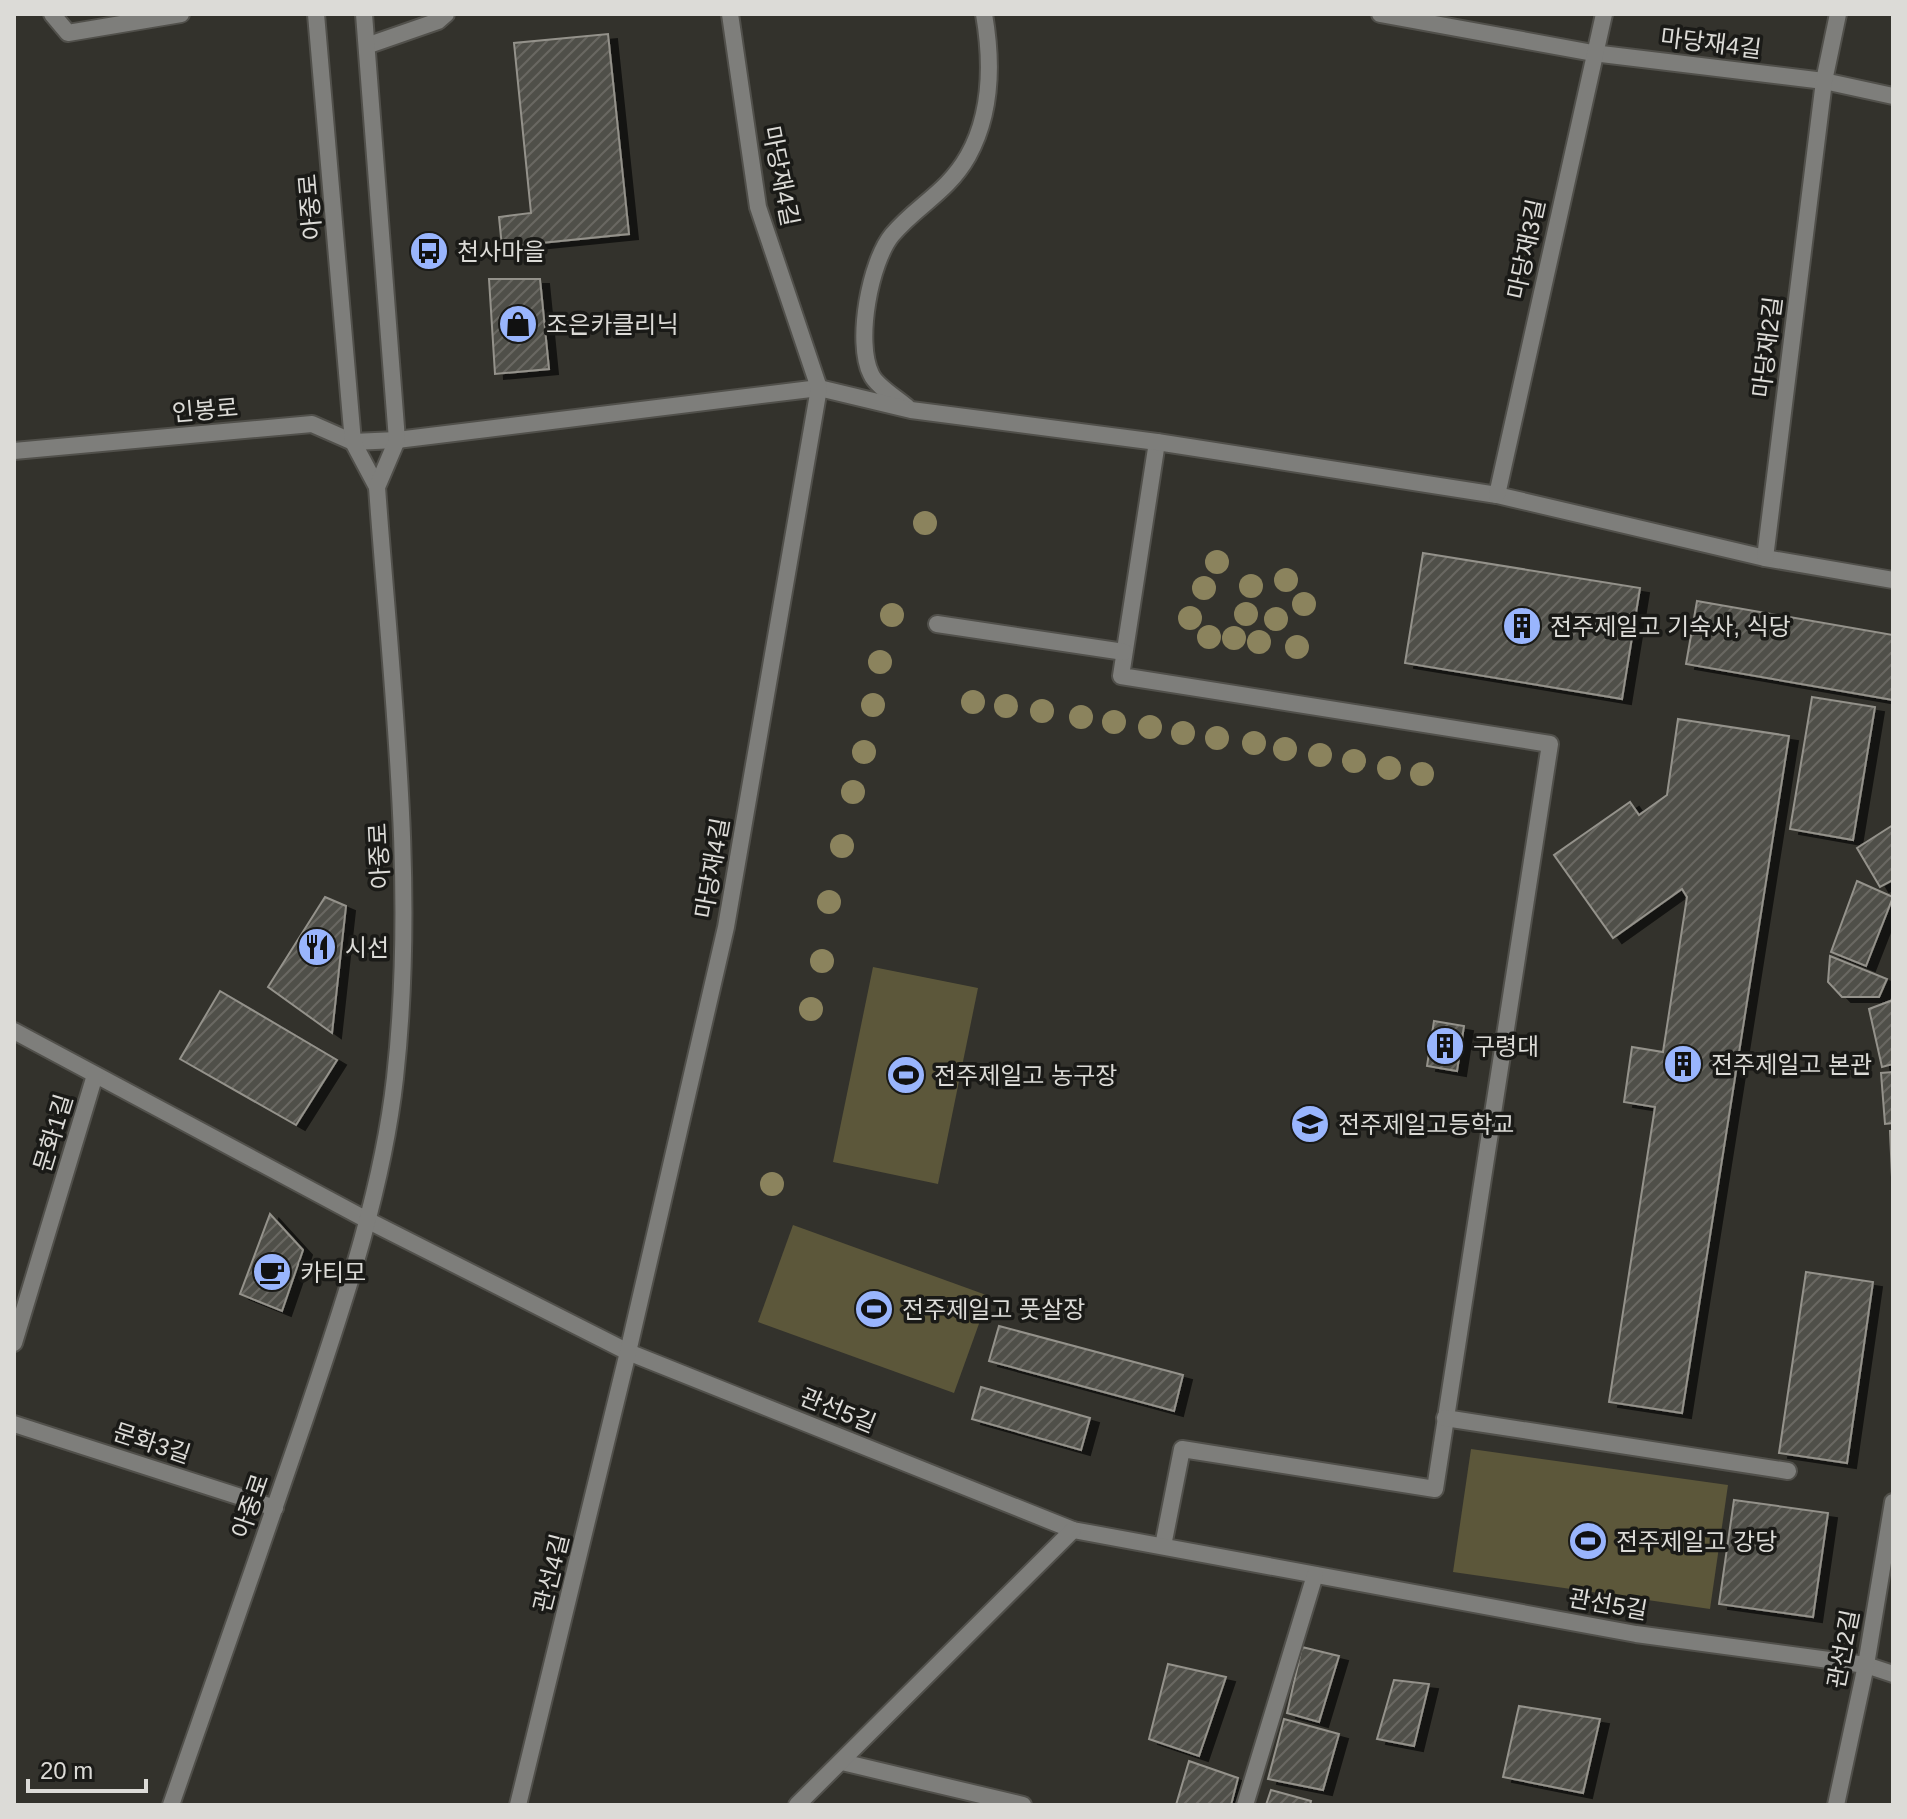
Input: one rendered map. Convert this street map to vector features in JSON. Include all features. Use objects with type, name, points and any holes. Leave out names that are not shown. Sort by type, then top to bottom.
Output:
[{"type":"street","points":[[52,14],[68,33],[181,14]]},
{"type":"street","name":"아중로","points":[[171,1805],[349,1289],[367,1220],[395,1081],[404,981],[405,878],[377,487],[353,442],[316,14]]},
{"type":"street","name":"아중로","points":[[364,14],[369,45],[397,440],[377,487]]},
{"type":"street","points":[[369,45],[438,21],[446,14]]},
{"type":"street","name":"마당재4길","points":[[628,1352],[726,927],[819,388],[758,207],[730,14]]},
{"type":"street","points":[[911,410],[871,375],[862,321],[872,282],[891,236],[949,184],[969,154],[983,113],[991,57],[984,14]]},
{"type":"street","name":"마당재4길","points":[[1380,14],[1593,53],[1824,81],[1893,96]]},
{"type":"street","name":"마당재3길","points":[[1497,495],[1604,14]]},
{"type":"street","name":"마당재2길","points":[[1765,558],[1824,81],[1838,14]]},
{"type":"street","points":[[397,440],[819,388],[911,410],[1157,442],[1497,495],[1765,558],[1893,580]]},
{"type":"street","name":"인봉로","points":[[14,451],[312,424],[353,442],[397,440]]},
{"type":"street","points":[[1157,442],[1121,676],[1550,744],[1435,1489],[1182,1449],[1163,1546]]},
{"type":"street","points":[[937,624],[1124,652]]},
{"type":"street","points":[[14,1031],[367,1220]]},
{"type":"street","name":"문화1길","points":[[14,1343],[95,1075]]},
{"type":"street","name":"관선5길","points":[[367,1220],[628,1352],[1073,1530],[1636,1634],[1866,1665],[1893,1674]]},
{"type":"street","name":"관선4길","points":[[518,1805],[628,1352]]},
{"type":"street","points":[[1445,1418],[1788,1471]]},
{"type":"street","name":"문화3길","points":[[14,1424],[275,1508]]},
{"type":"street","name":"관선2길","points":[[1836,1805],[1866,1665],[1893,1502]]},
{"type":"street","points":[[797,1805],[1073,1530]]},
{"type":"street","points":[[1245,1805],[1315,1575]]},
{"type":"street","points":[[842,1762],[1023,1805]]},
{"type":"shaded area","name":"전주제일고 농구장","points":[[873,967],[978,988],[938,1184],[833,1162]]},
{"type":"shaded area","name":"전주제일고 풋살장","points":[[793,1225],[989,1296],[954,1393],[758,1322]]},
{"type":"shaded area","name":"전주제일고 강당","points":[[1471,1449],[1728,1485],[1710,1609],[1453,1572]]},
{"type":"building","points":[[608,34],[629,234],[502,247],[499,217],[531,213],[514,43]]},
{"type":"building","name":"조은카클리닉","points":[[489,279],[540,279],[549,369],[495,374]]},
{"type":"building","name":"전주제일고 기숙사, 식당","points":[[1423,553],[1640,588],[1622,699],[1405,663]]},
{"type":"building","points":[[1697,601],[1893,635],[1893,700],[1686,664]]},
{"type":"building","points":[[1812,697],[1875,707],[1853,840],[1790,829]]},
{"type":"building","name":"전주제일고 본관","points":[[1678,719],[1789,736],[1682,1413],[1609,1402],[1655,1107],[1624,1102],[1632,1047],[1663,1052],[1687,897],[1682,889],[1613,938],[1554,855],[1630,802],[1639,815],[1667,795]]},
{"type":"building","points":[[1893,825],[1893,880],[1880,887],[1857,848]]},
{"type":"building","points":[[1857,881],[1893,897],[1866,966],[1831,952]]},
{"type":"building","name":"시선","points":[[325,897],[346,906],[332,1033],[268,987]]},
{"type":"building","points":[[1830,956],[1887,979],[1879,997],[1842,997],[1828,982]]},
{"type":"building","points":[[220,991],[337,1060],[296,1125],[180,1059]]},
{"type":"building","points":[[1893,1000],[1893,1064],[1882,1067],[1869,1009]]},
{"type":"building","name":"구령대","points":[[1434,1021],[1464,1026],[1457,1071],[1427,1066]]},
{"type":"building","points":[[1893,1072],[1893,1123],[1885,1124],[1881,1073]]},
{"type":"building","points":[[1890,1131],[1893,1131],[1893,1200]]},
{"type":"building","name":"카티모","points":[[270,1214],[303,1250],[282,1311],[240,1294]]},
{"type":"building","points":[[1806,1272],[1873,1282],[1847,1463],[1779,1453]]},
{"type":"building","points":[[999,1326],[1183,1375],[1174,1411],[989,1361]]},
{"type":"building","points":[[981,1387],[1090,1418],[1081,1450],[972,1419]]},
{"type":"building","points":[[1734,1500],[1828,1513],[1813,1617],[1719,1604]]},
{"type":"building","points":[[1302,1647],[1339,1656],[1319,1722],[1287,1713]]},
{"type":"building","points":[[1168,1664],[1226,1677],[1199,1756],[1149,1739]]},
{"type":"building","points":[[1394,1680],[1429,1684],[1414,1746],[1377,1739]]},
{"type":"building","points":[[1519,1706],[1600,1719],[1583,1793],[1503,1777]]},
{"type":"building","points":[[1284,1719],[1339,1734],[1323,1790],[1268,1779]]},
{"type":"building","points":[[1189,1761],[1238,1778],[1231,1805],[1176,1805]]},
{"type":"building","points":[[1271,1790],[1311,1801],[1310,1805],[1266,1805]]},
{"type":"place","name":"천사마을","points":[[429,251]]},
{"type":"place","name":"조은카클리닉","points":[[518,324]]},
{"type":"place","name":"전주제일고 기숙사, 식당","points":[[1522,626]]},
{"type":"place","name":"시선","points":[[317,947]]},
{"type":"place","name":"구령대","points":[[1445,1046]]},
{"type":"place","name":"전주제일고 본관","points":[[1683,1064]]},
{"type":"place","name":"전주제일고 농구장","points":[[906,1075]]},
{"type":"place","name":"전주제일고등학교","points":[[1310,1124]]},
{"type":"place","name":"카티모","points":[[272,1272]]},
{"type":"place","name":"전주제일고 풋살장","points":[[874,1309]]},
{"type":"place","name":"전주제일고 강당","points":[[1588,1541]]}]
